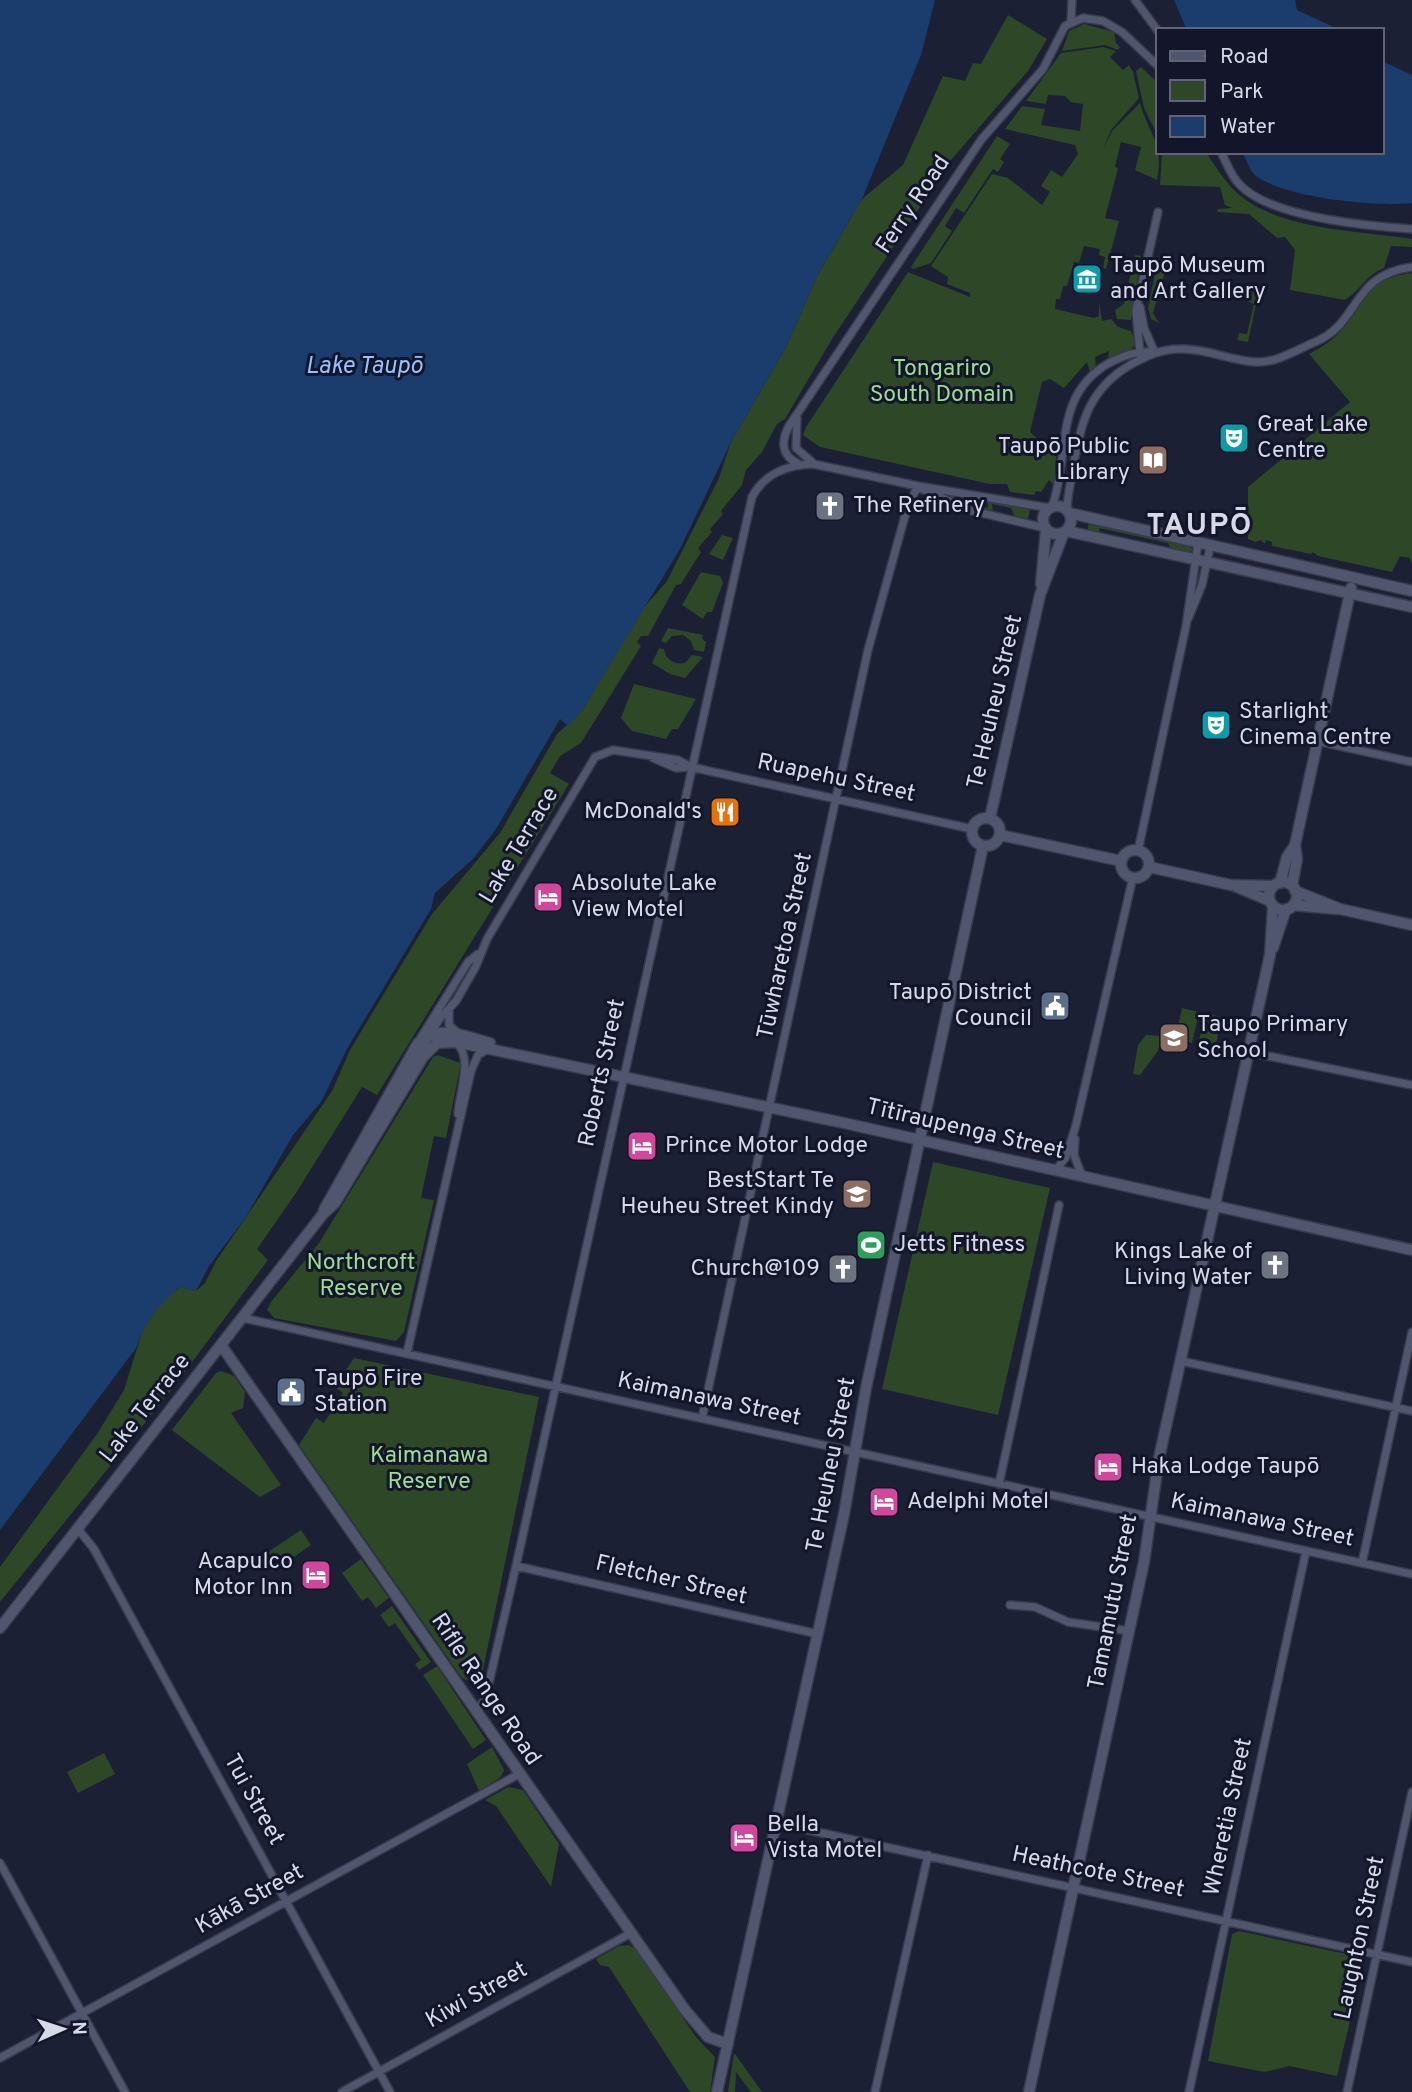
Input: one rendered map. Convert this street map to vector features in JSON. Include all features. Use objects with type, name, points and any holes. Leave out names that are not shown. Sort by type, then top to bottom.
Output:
[{"type":"street","points":[[1072,0],[1069,10],[1071,21],[1096,20],[1122,32],[1156,64]]},
{"type":"street","points":[[1135,0],[1156,28]]},
{"type":"street","name":"Ferry Road","points":[[797,463],[786,455],[783,443],[786,430],[797,418],[981,140],[1042,69],[1060,33],[1071,21]]},
{"type":"street","points":[[1222,154],[1240,185],[1268,202],[1356,225],[1412,229]]},
{"type":"street","points":[[1140,355],[1136,321],[1158,212]]},
{"type":"street","points":[[1046,528],[1044,516],[1051,508],[1061,471],[1065,432],[1077,391],[1095,372],[1140,355],[1186,349],[1252,362],[1271,360],[1324,338],[1336,328],[1373,279],[1394,270],[1412,267]]},
{"type":"street","points":[[1141,288],[1141,317],[1155,353]]},
{"type":"street","points":[[1065,532],[1071,523],[1068,512],[1077,442],[1087,410],[1100,388],[1140,355]]},
{"type":"street","points":[[797,418],[796,448],[813,464]]},
{"type":"street","points":[[797,463],[1051,508],[1210,547],[1412,591]]},
{"type":"street","name":"Roberts Street","points":[[475,1711],[485,1700],[516,1566],[752,497],[771,475],[797,463]]},
{"type":"street","points":[[918,486],[969,510],[1046,528],[1056,534],[1065,532],[1412,607]]},
{"type":"street","name":"Tūwharetoa Street","points":[[702,1418],[880,598],[892,567],[908,503],[918,486]]},
{"type":"street","name":"Te Heuheu Street","points":[[990,818],[1040,595],[1046,528]]},
{"type":"street","name":"Te Heuheu Street","points":[[1040,595],[1065,532]]},
{"type":"street","points":[[1138,851],[1186,626],[1198,544]]},
{"type":"street","points":[[1186,626],[1210,547]]},
{"type":"street","points":[[1294,888],[1297,859],[1295,845],[1353,578]]},
{"type":"street","points":[[1317,741],[1412,762]]},
{"type":"street","name":"Ruapehu Street","points":[[595,757],[608,750],[653,758],[676,768],[691,767],[972,829]]},
{"type":"street","name":"Lake Terrace","points":[[388,1116],[401,1084],[440,1018],[476,966],[479,954],[595,757]]},
{"type":"street","points":[[990,818],[997,822],[1000,835],[996,842],[983,845],[975,841],[972,829],[977,821],[990,818]]},
{"type":"street","points":[[1000,835],[1121,861]]},
{"type":"street","name":"Te Heuheu Street","points":[[717,2092],[818,1634],[918,1139],[983,845]]},
{"type":"street","points":[[1277,884],[1287,857],[1295,845]]},
{"type":"street","points":[[1129,851],[1138,851],[1146,855],[1149,867],[1144,874],[1133,877],[1124,874],[1121,861],[1129,851]]},
{"type":"street","points":[[1149,867],[1231,885],[1272,903],[1289,907],[1340,909],[1412,925]]},
{"type":"street","points":[[1056,1170],[1066,1157],[1076,1125],[1133,877]]},
{"type":"street","points":[[1231,885],[1277,884],[1294,888],[1340,909]]},
{"type":"street","name":"Tamamutu Street","points":[[1270,955],[1272,903],[1277,884]]},
{"type":"street","name":"Tamamutu Street","points":[[1029,2092],[1129,1631],[1151,1517],[1159,1458],[1248,1052],[1270,955],[1294,888]]},
{"type":"street","name":"Lake Terrace","points":[[0,1628],[323,1214],[418,1043],[468,962],[479,954]]},
{"type":"street","points":[[407,1353],[458,1118],[466,1060],[458,1038],[449,1025],[449,1008]]},
{"type":"street","name":"Lake Terrace","points":[[418,1043],[434,1032]]},
{"type":"street","name":"Tītīraupenga Street","points":[[434,1032],[510,1052],[918,1139],[1412,1250]]},
{"type":"street","name":"Lake Terrace","points":[[323,1214],[335,1203],[431,1047],[458,1038]]},
{"type":"street","name":"Tītīraupenga Street","points":[[458,1038],[488,1049],[510,1052]]},
{"type":"street","points":[[458,1118],[465,1104],[474,1061],[488,1049]]},
{"type":"street","points":[[1248,1052],[1412,1085]]},
{"type":"street","points":[[1076,1125],[1074,1155],[1082,1176]]},
{"type":"street","points":[[999,1483],[1059,1205]]},
{"type":"street","name":"Kaimanawa Street","points":[[243,1318],[1412,1574]]},
{"type":"street","points":[[1362,1563],[1412,1332]]},
{"type":"street","name":"Rifle Range Road","points":[[222,1345],[519,1774],[701,2030],[708,2037],[728,2044]]},
{"type":"street","points":[[1181,1361],[1412,1411]]},
{"type":"street","name":"Tui Street","points":[[78,1529],[94,1549],[390,2092]]},
{"type":"street","name":"Wheretia Street","points":[[1189,2092],[1306,1551]]},
{"type":"street","name":"Fletcher Street","points":[[516,1566],[818,1634]]},
{"type":"street","points":[[1010,1605],[1035,1607],[1068,1622],[1129,1631]]},
{"type":"street","name":"Kākā Street","points":[[0,2058],[519,1774]]},
{"type":"street","name":"Laughton Street","points":[[1347,2092],[1412,1792]]},
{"type":"street","name":"Heathcote Street","points":[[776,1823],[1412,1962]]},
{"type":"street","points":[[875,2092],[928,1855]]},
{"type":"street","points":[[0,1863],[125,2092]]},
{"type":"street","name":"Kiwi Street","points":[[342,2092],[631,1933]]},
{"type":"green space","points":[[1008,15],[1047,39],[1028,71],[951,160],[832,339],[785,419],[777,424],[762,452],[746,470],[742,485],[721,511],[723,514],[710,529],[712,532],[698,548],[701,552],[681,584],[676,585],[648,636],[641,636],[637,642],[641,646],[581,743],[560,756],[550,773],[569,784],[377,1095],[362,1087],[296,1193],[257,1249],[268,1260],[169,1393],[0,1602],[0,1567],[97,1434],[124,1390],[144,1326],[164,1300],[180,1287],[196,1291],[205,1283],[216,1261],[332,1091],[350,1050],[432,914],[500,833],[557,734],[581,712],[641,611],[667,581],[719,478],[731,442],[786,347],[817,276],[862,199],[903,165],[943,76],[965,81],[973,63],[981,64]]},
{"type":"green space","points":[[1084,24],[1114,32],[1116,43],[1120,47],[1118,50],[1105,45],[1062,51],[1069,31]]},
{"type":"green space","name":"Tongariro South Domain","points":[[1103,47],[1116,51],[1110,57],[1123,70],[1129,65],[1139,98],[1111,130],[1103,150],[1112,131],[1140,103],[1155,140],[1159,167],[1157,180],[1135,170],[1141,147],[1121,142],[1115,167],[1118,168],[1105,218],[1119,221],[1106,269],[1103,268],[1105,257],[1099,255],[1100,249],[1084,246],[1079,263],[1074,262],[1067,286],[1063,286],[1060,299],[1056,299],[1055,309],[1094,318],[1099,316],[1099,301],[1102,321],[1111,319],[1118,327],[1131,331],[1136,342],[1130,352],[1108,360],[1109,351],[1095,357],[1096,368],[1090,372],[1087,362],[1064,388],[1050,379],[1042,382],[1030,432],[1056,456],[1055,486],[1049,480],[1041,492],[1036,491],[1034,495],[1010,492],[1007,484],[990,484],[820,447],[803,435],[806,427],[908,272],[970,297],[970,293],[947,284],[948,277],[931,266],[992,174],[1008,178],[1042,205],[1050,192],[1041,186],[1051,170],[1062,177],[1078,154],[1075,145],[1005,129],[1022,106],[1045,109],[1041,125],[1080,131],[1083,104],[1071,102],[1065,96],[1048,95],[1046,104],[1026,101],[1061,53]]},
{"type":"green space","points":[[1141,67],[1156,81],[1156,132],[1144,108],[1136,71]]},
{"type":"green space","points":[[997,136],[1010,144],[1000,159],[1004,162],[998,172],[993,169],[964,213],[956,208],[945,226],[952,231],[931,263],[913,269],[911,267]]},
{"type":"green space","points":[[1162,154],[1207,154],[1235,191],[1252,204],[1273,214],[1319,227],[1412,239],[1412,247],[1391,246],[1384,268],[1345,300],[1290,290],[1295,250],[1285,237],[1277,238],[1249,214],[1217,212],[1218,209],[1232,208],[1225,205],[1220,187],[1160,185]]},
{"type":"green space","points":[[1135,255],[1141,256],[1131,320],[1117,319],[1115,310],[1124,304]]},
{"type":"green space","points":[[1156,269],[1171,273],[1165,272],[1153,313],[1159,323],[1151,319],[1148,308]]},
{"type":"green space","points":[[1412,273],[1412,564],[1410,558],[1400,556],[1392,572],[1318,556],[1313,552],[1311,554],[1272,546],[1272,542],[1266,540],[1265,544],[1261,540],[1255,542],[1248,539],[1248,487],[1350,402],[1309,354],[1336,336],[1374,288],[1395,276]]},
{"type":"green space","points":[[1233,284],[1259,290],[1248,342],[1237,340],[1239,333],[1247,334],[1254,304],[1246,301],[1246,295],[1240,294],[1238,299],[1230,297],[1234,293],[1230,291]]},
{"type":"green space","points":[[937,491],[961,496],[964,503],[988,508],[988,500],[1030,509],[1028,520],[1015,517],[1011,508],[992,504],[993,512],[957,502]]},
{"type":"green space","points":[[1089,523],[1189,545],[1193,550],[1188,555],[1171,550],[1168,543],[1099,528],[1100,535],[1087,532]]},
{"type":"green space","points":[[722,535],[733,538],[723,560],[709,554]]},
{"type":"green space","points":[[701,572],[720,576],[723,583],[712,612],[707,612],[703,619],[682,605]]},
{"type":"green space","points":[[668,628],[703,635],[702,639],[706,642],[704,652],[694,650],[691,641],[683,635],[672,636],[666,643],[661,641]]},
{"type":"green space","points":[[659,648],[664,649],[669,659],[677,663],[685,663],[692,655],[703,657],[685,678],[670,674],[652,663]]},
{"type":"green space","points":[[634,684],[696,699],[678,729],[672,729],[666,739],[632,731],[621,718]]},
{"type":"green space","points":[[1182,1008],[1199,1012],[1192,1043],[1175,1039]]},
{"type":"green space","points":[[1205,1013],[1222,1017],[1215,1048],[1198,1045]]},
{"type":"green space","points":[[1146,1035],[1161,1036],[1158,1051],[1140,1075],[1133,1074],[1138,1045]]},
{"type":"green space","name":"Northcroft Reserve","points":[[438,1055],[460,1063],[460,1068],[446,1138],[434,1136],[421,1198],[434,1200],[404,1332],[396,1341],[274,1318],[267,1310],[271,1302],[319,1243],[433,1057]]},
{"type":"green space","points":[[933,1162],[1050,1188],[998,1415],[882,1389]]},
{"type":"green space","name":"Kaimanawa Reserve","points":[[354,1358],[539,1397],[482,1675],[473,1682],[462,1678],[299,1445],[316,1418],[324,1423],[343,1393],[335,1387]]},
{"type":"green space","points":[[221,1371],[234,1376],[245,1392],[243,1408],[231,1413],[281,1485],[260,1497],[172,1430],[216,1373]]},
{"type":"green space","points":[[301,1530],[311,1545],[272,1572],[262,1556]]},
{"type":"green space","points":[[361,1559],[389,1598],[376,1608],[368,1597],[362,1601],[342,1573]]},
{"type":"green space","points":[[392,1606],[431,1662],[419,1670],[415,1664],[421,1660],[395,1623],[389,1627],[380,1615]]},
{"type":"green space","points":[[437,1666],[486,1740],[473,1749],[423,1675]]},
{"type":"green space","points":[[492,1747],[504,1770],[501,1777],[479,1791],[467,1764]]},
{"type":"green space","points":[[104,1753],[115,1774],[78,1793],[67,1772]]},
{"type":"green space","points":[[508,1787],[523,1790],[559,1844],[551,1887],[496,1806],[485,1800]]},
{"type":"green space","points":[[1239,1931],[1365,1958],[1337,2076],[1289,2066],[1265,2072],[1208,2061],[1232,1934]]},
{"type":"green space","points":[[629,1945],[636,1949],[696,2037],[715,2057],[710,2092],[690,2092],[609,1967],[600,1965],[596,1959],[619,1946]]},
{"type":"green space","points":[[734,2053],[762,2092],[751,2092],[736,2072],[735,2092],[728,2092]]},
{"type":"water","name":"Lake Taupō","points":[[0,0],[935,0],[921,55],[862,199],[817,276],[786,347],[731,442],[680,549],[581,712],[568,726],[560,719],[496,829],[473,859],[435,893],[431,909],[348,1047],[321,1102],[293,1135],[246,1217],[209,1266],[196,1291],[180,1287],[159,1307],[148,1322],[136,1348],[0,1530]]},
{"type":"water","points":[[1174,0],[1295,0],[1297,10],[1336,28],[1186,28]]},
{"type":"water","points":[[1384,62],[1412,75],[1412,203],[1376,204],[1309,195],[1270,184],[1256,176],[1243,154],[1384,154]]},
{"type":"place","name":"Taupō Museum and Art Gallery","points":[[1087,279]]},
{"type":"place","name":"Great Lake Centre","points":[[1234,438]]},
{"type":"place","name":"Taupō Public Library","points":[[1153,460]]},
{"type":"place","name":"The Refinery","points":[[830,506]]},
{"type":"place","name":"Starlight Cinema Centre","points":[[1216,725]]},
{"type":"place","name":"McDonald's","points":[[725,812]]},
{"type":"place","name":"Absolute Lake View Motel","points":[[548,897]]},
{"type":"place","name":"Taupō District Council","points":[[1055,1006]]},
{"type":"place","name":"Taupo Primary School","points":[[1174,1038]]},
{"type":"place","name":"Prince Motor Lodge","points":[[642,1146]]},
{"type":"place","name":"BestStart Te Heuheu Street Kindy","points":[[857,1194]]},
{"type":"place","name":"Jetts Fitness","points":[[871,1245]]},
{"type":"place","name":"Kings Lake of Living Water","points":[[1275,1265]]},
{"type":"place","name":"Church@109","points":[[843,1269]]},
{"type":"place","name":"Taupō Fire Station","points":[[291,1392]]},
{"type":"place","name":"Haka Lodge Taupō","points":[[1108,1467]]},
{"type":"place","name":"Adelphi Motel","points":[[884,1502]]},
{"type":"place","name":"Acapulco Motor Inn","points":[[316,1575]]},
{"type":"place","name":"Bella Vista Motel","points":[[744,1838]]},
{"type":"district","name":"TAUPŌ","points":[[1200,526]]}]
